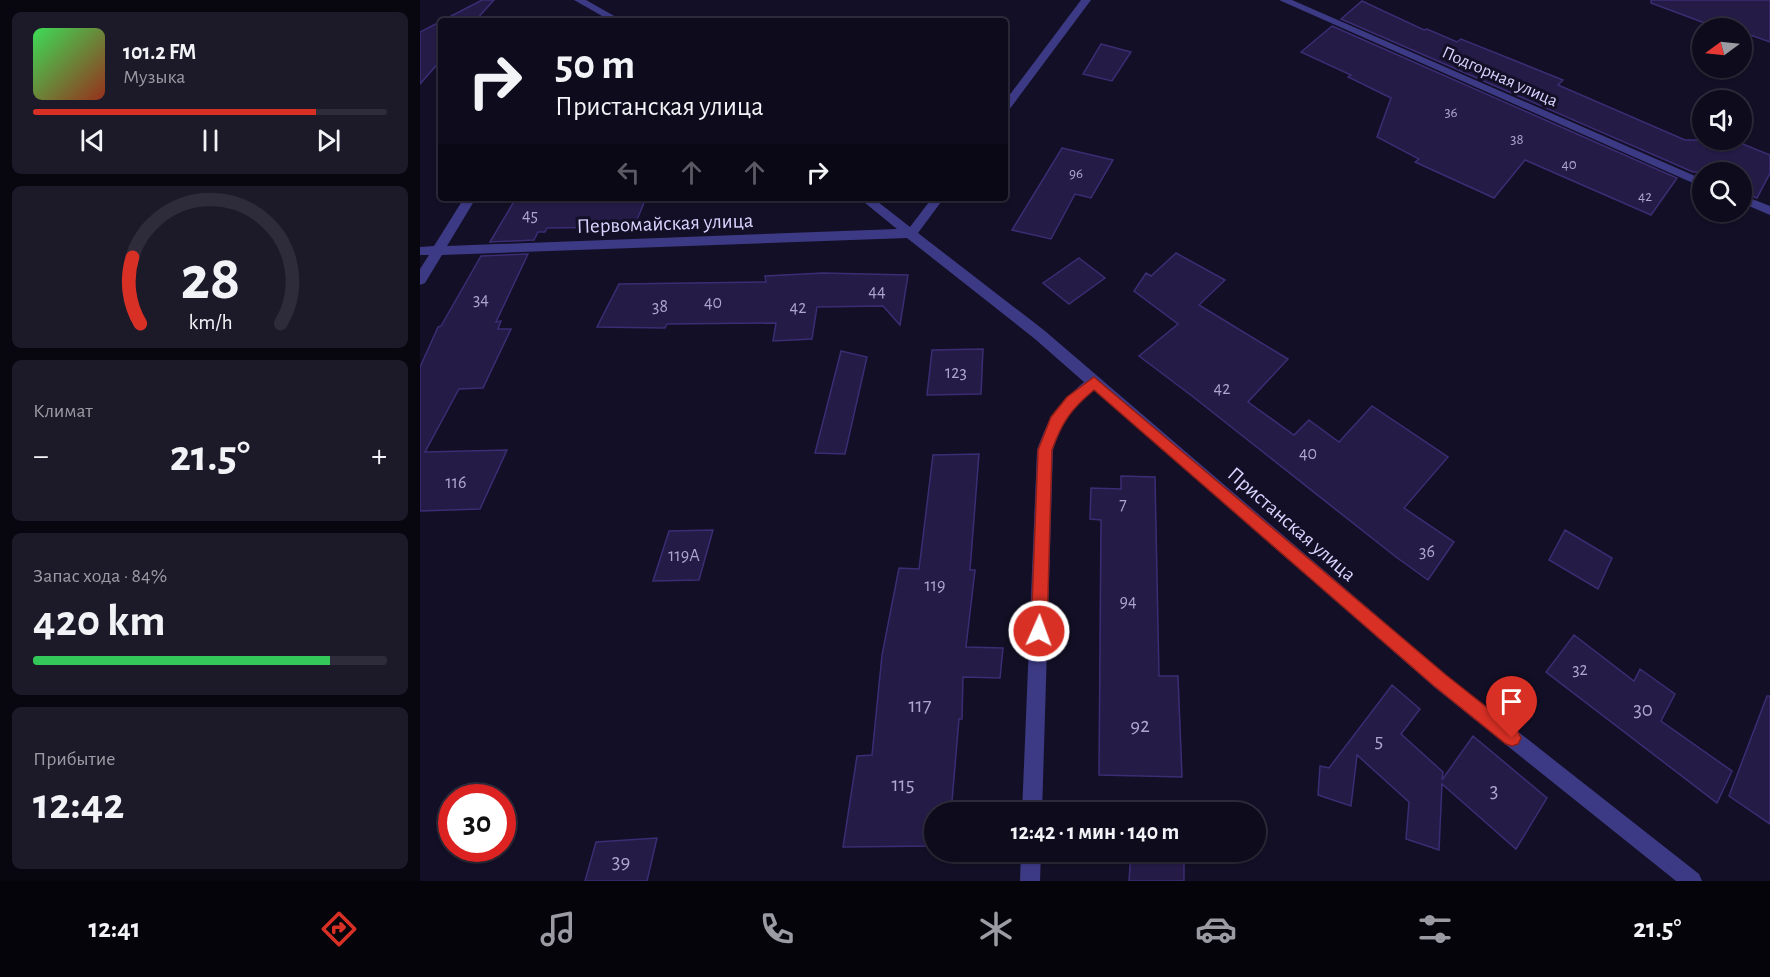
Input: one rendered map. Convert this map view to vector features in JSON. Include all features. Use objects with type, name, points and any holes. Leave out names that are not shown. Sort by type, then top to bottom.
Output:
[{"type":"street","points":[[579,0],[608,18]]},
{"type":"street","points":[[1008,104],[1086,0]]},
{"type":"street","name":"Подгорная улица","points":[[1284,0],[1692,179]]},
{"type":"street","points":[[420,280],[468,201]]},
{"type":"street","name":"Пристанская улица","points":[[869,201],[1040,335],[1440,681],[1692,881]]},
{"type":"street","points":[[912,233],[936,201]]},
{"type":"street","points":[[1752,203],[1770,211]]},
{"type":"street","name":"Первомайская улица","points":[[420,251],[912,233]]},
{"type":"street","points":[[1032,802],[1045,450],[1055,421],[1072,401],[1094,382]]},
{"type":"street","points":[[1030,881],[1031,862]]},
{"type":"building","points":[[482,0],[494,0],[478,18],[447,18]]},
{"type":"building","points":[[1651,0],[1770,0],[1770,42],[1752,36],[1752,18],[1692,18],[1651,3]]},
{"type":"building","points":[[1362,1],[1424,30],[1427,29],[1457,42],[1461,39],[1563,80],[1558,85],[1685,140],[1692,140],[1692,150],[1752,150],[1752,148],[1770,155],[1770,173],[1757,198],[1752,196],[1752,162],[1692,162],[1692,172],[1341,19]]},
{"type":"building","points":[[438,23],[438,63],[420,84],[420,32]]},
{"type":"building","points":[[1332,26],[1677,178],[1651,215],[1525,160],[1494,198],[1415,162],[1419,159],[1377,137],[1391,98],[1348,77],[1351,75],[1301,52]]},
{"type":"building","points":[[1101,44],[1131,52],[1112,81],[1083,74]]},
{"type":"building","points":[[1062,148],[1113,160],[1091,198],[1075,194],[1051,239],[1012,230]]},
{"type":"building","points":[[514,201],[645,201],[634,227],[547,228],[545,232],[538,232],[534,240],[490,242]]},
{"type":"building","points":[[1176,253],[1225,280],[1199,305],[1288,359],[1248,402],[1294,435],[1309,420],[1339,442],[1372,406],[1448,457],[1404,508],[1454,542],[1428,580],[1139,356],[1178,324],[1134,291],[1146,273],[1151,276]]},
{"type":"building","points":[[528,254],[496,322],[501,321],[498,329],[511,329],[483,388],[459,389],[425,452],[507,450],[480,509],[420,511],[420,367],[438,327],[441,326],[481,256]]},
{"type":"building","points":[[1079,258],[1105,278],[1069,304],[1043,283]]},
{"type":"building","points":[[823,273],[908,275],[900,325],[883,306],[817,307],[812,339],[773,341],[776,323],[667,324],[665,328],[597,327],[619,284],[766,282],[765,276]]},
{"type":"building","points":[[983,349],[981,394],[927,395],[932,350]]},
{"type":"building","points":[[841,351],[867,357],[845,454],[815,453]]},
{"type":"building","points":[[979,454],[970,570],[975,570],[966,647],[1003,648],[1000,678],[963,677],[962,719],[959,719],[952,802],[924,802],[924,846],[843,847],[857,756],[872,755],[882,655],[899,568],[919,569],[933,455]]},
{"type":"building","points":[[1121,476],[1155,477],[1159,676],[1178,676],[1182,777],[1099,775],[1101,520],[1090,519],[1091,488],[1121,489]]},
{"type":"building","points":[[713,530],[699,580],[653,581],[669,531]]},
{"type":"building","points":[[1565,530],[1612,558],[1598,589],[1549,560]]},
{"type":"building","points":[[1574,635],[1634,681],[1640,669],[1675,694],[1661,721],[1732,771],[1717,803],[1546,672]]},
{"type":"building","points":[[1392,685],[1420,709],[1401,734],[1443,772],[1442,780],[1473,736],[1547,798],[1516,849],[1442,784],[1439,850],[1406,839],[1409,802],[1357,755],[1351,806],[1318,795],[1320,766],[1329,768]]},
{"type":"building","points":[[1767,696],[1770,696],[1770,824],[1729,796]]},
{"type":"building","points":[[657,838],[647,881],[585,881],[596,842]]},
{"type":"building","points":[[1130,862],[1184,862],[1184,881],[1129,881]]},
{"type":"route","points":[[1039,631],[1045,450],[1055,421],[1072,401],[1094,382],[1440,681],[1512,738]]}]
